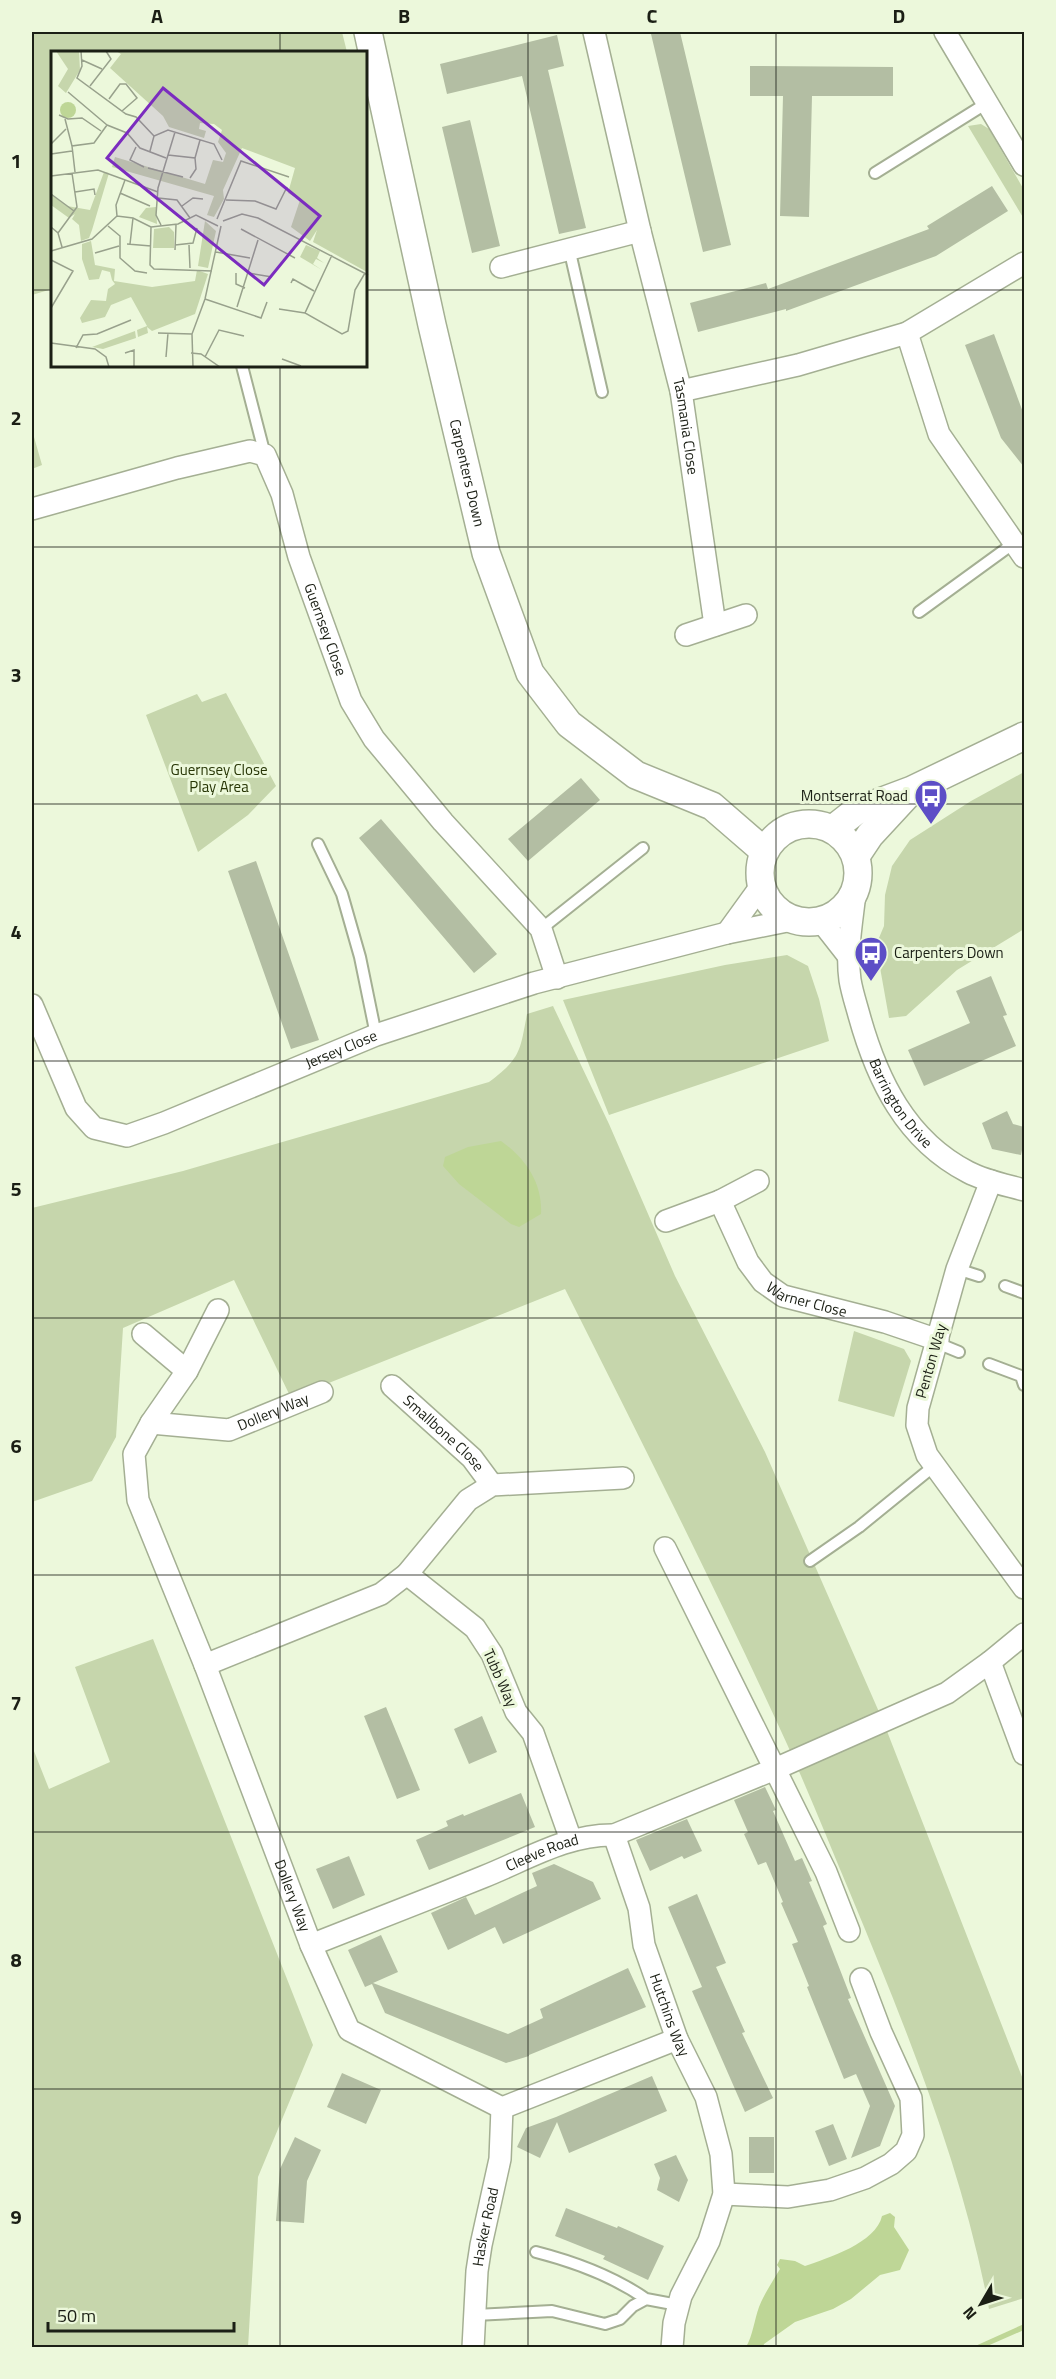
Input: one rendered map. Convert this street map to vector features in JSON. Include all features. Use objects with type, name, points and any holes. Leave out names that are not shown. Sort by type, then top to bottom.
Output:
[{"type":"street","name":"Carpenters Down","points":[[368,32],[432,325],[486,553],[530,673],[569,724],[636,775],[712,806],[764,851]]},
{"type":"street","name":"Tasmania Close","points":[[594,32],[640,231],[681,391],[715,625]]},
{"type":"street","points":[[945,32],[1024,165]]},
{"type":"street","points":[[501,267],[640,231]]},
{"type":"street","points":[[681,391],[798,365],[907,333],[1024,263]]},
{"type":"street","points":[[907,333],[939,435],[1019,550]]},
{"type":"street","points":[[32,509],[188,465],[250,452],[265,455]]},
{"type":"street","name":"Guernsey Close","points":[[265,455],[282,494],[299,557],[351,701],[374,739],[436,814],[541,928],[557,978]]},
{"type":"street","points":[[686,635],[746,615]]},
{"type":"street","points":[[832,829],[856,811],[912,790],[1024,736]]},
{"type":"street","points":[[856,856],[870,835],[912,790]]},
{"type":"street","points":[[720,815],[792,826],[809,823],[832,829],[846,840],[856,856],[859,873],[855,893],[845,908],[831,918],[804,922],[792,920],[777,911],[766,898],[761,886],[760,869],[764,851],[775,837],[792,826]]},
{"type":"street","points":[[728,933],[761,886]]},
{"type":"street","name":"Barrington Drive","points":[[855,893],[850,980],[865,1035],[880,1075],[898,1111],[920,1138],[945,1159],[970,1173],[1024,1190]]},
{"type":"street","name":"Jersey Close","points":[[32,1005],[76,1108],[94,1128],[127,1136],[164,1123],[376,1035],[534,983],[728,933],[792,920]]},
{"type":"street","points":[[821,921],[850,957]]},
{"type":"street","name":"Penton Way","points":[[991,1181],[957,1269],[918,1408],[917,1425],[927,1455],[934,1466],[1024,1588]]},
{"type":"street","points":[[666,1221],[720,1201],[758,1182]]},
{"type":"street","name":"Warner Close","points":[[720,1201],[748,1262],[763,1282],[783,1296],[885,1323],[937,1341]]},
{"type":"street","name":"Dollery Way","points":[[218,1310],[188,1371],[151,1424],[134,1454],[138,1500],[205,1665],[311,1945],[349,2030],[502,2108]]},
{"type":"street","points":[[143,1334],[188,1371]]},
{"type":"street","name":"Smallbone Close","points":[[392,1386],[472,1458],[492,1485]]},
{"type":"street","name":"Dollery Way","points":[[151,1424],[229,1430],[322,1392]]},
{"type":"street","points":[[205,1665],[381,1594],[407,1574],[468,1500],[492,1485],[623,1478]]},
{"type":"street","points":[[665,1548],[826,1872],[849,1932]]},
{"type":"street","name":"Tubb Way","points":[[407,1574],[475,1628],[492,1654],[516,1712],[532,1733],[572,1840]]},
{"type":"street","name":"Cleeve Road","points":[[311,1945],[572,1840],[595,1835],[614,1835],[775,1769],[947,1693],[1024,1634]]},
{"type":"street","points":[[990,1662],[1024,1754]]},
{"type":"street","name":"Hutchins Way","points":[[614,1835],[639,1908],[644,1945],[677,2039],[706,2097],[721,2154],[724,2194],[710,2241],[681,2296],[672,2348]]},
{"type":"street","points":[[724,2194],[788,2197],[830,2190],[865,2178],[891,2164],[906,2151],[913,2135],[911,2098],[881,2032],[861,1979]]},
{"type":"street","points":[[502,2108],[677,2039]]},
{"type":"street","name":"Hasker Road","points":[[472,2348],[481,2245],[500,2159],[502,2108]]},
{"type":"lane","points":[[875,173],[987,103]]},
{"type":"lane","points":[[569,248],[602,392]]},
{"type":"lane","points":[[243,368],[265,455]]},
{"type":"lane","points":[[919,612],[1019,550]]},
{"type":"lane","points":[[318,844],[342,894],[360,957],[376,1035]]},
{"type":"lane","points":[[541,928],[643,848]]},
{"type":"lane","points":[[957,1269],[979,1276]]},
{"type":"lane","points":[[1005,1286],[1024,1293]]},
{"type":"lane","points":[[937,1341],[959,1352]]},
{"type":"lane","points":[[989,1364],[1021,1376],[1024,1385]]},
{"type":"lane","points":[[810,1561],[860,1527],[934,1466]]},
{"type":"lane","points":[[536,2252],[567,2260],[629,2287],[646,2299],[678,2305]]},
{"type":"lane","points":[[475,2315],[552,2311],[605,2324],[620,2319],[633,2306],[646,2299]]},
{"type":"green space","points":[[32,32],[342,32],[347,51],[51,51],[51,289],[32,295]]},
{"type":"green space","points":[[981,124],[989,129],[1024,190],[1024,219],[968,126]]},
{"type":"green space","points":[[32,430],[42,465],[32,469]]},
{"type":"green space","name":"Guernsey Close Play Area","points":[[226,693],[276,786],[248,815],[198,852],[146,715],[197,694],[202,702]]},
{"type":"green space","points":[[1024,772],[1024,929],[957,970],[906,1016],[889,1018],[876,945],[884,926],[885,895],[892,866],[910,840],[971,801]]},
{"type":"green space","points":[[787,955],[808,966],[829,1041],[609,1115],[563,1000],[725,965]]},
{"type":"green space","points":[[553,1006],[609,1124],[675,1276],[765,1452],[883,1721],[1024,2082],[1024,2298],[989,2309],[978,2255],[948,2150],[892,1995],[850,1893],[795,1762],[760,1687],[565,1289],[291,1398],[234,1280],[123,1328],[116,1437],[92,1481],[32,1502],[32,1208],[183,1171],[489,1082],[513,1060],[517,1053],[523,1037],[527,1014]]},
{"type":"green space","points":[[854,1331],[904,1349],[911,1361],[894,1417],[838,1401]]},
{"type":"green space","points":[[153,1639],[313,2045],[258,2177],[248,2347],[32,2347],[32,1746],[49,1789],[110,1762],[75,1667]]},
{"type":"shaded area","points":[[501,1141],[525,1163],[539,1192],[541,1214],[519,1227],[511,1224],[459,1184],[443,1166],[445,1157],[468,1147]]},
{"type":"shaded area","points":[[890,2213],[895,2217],[894,2227],[909,2250],[900,2270],[880,2275],[851,2299],[833,2309],[795,2322],[763,2347],[746,2347],[761,2302],[780,2269],[777,2265],[780,2259],[795,2261],[805,2266],[838,2254],[861,2242],[878,2226],[882,2216]]},
{"type":"shaded area","points":[[1024,2324],[1024,2330],[985,2347],[973,2347]]},
{"type":"building","points":[[680,32],[731,245],[703,252],[651,34]]},
{"type":"building","points":[[557,35],[564,66],[548,70],[586,228],[559,234],[522,76],[447,94],[440,64]]},
{"type":"building","points":[[750,66],[893,67],[893,96],[812,96],[809,217],[780,216],[783,96],[750,96]]},
{"type":"building","points":[[470,120],[500,246],[472,253],[442,127]]},
{"type":"building","points":[[992,186],[1008,211],[936,256],[786,311],[786,309],[698,332],[690,303],[766,283],[768,289],[929,229],[927,226]]},
{"type":"building","points":[[994,334],[1024,415],[1024,467],[1001,438],[965,345]]},
{"type":"building","points":[[581,778],[600,800],[528,861],[508,839]]},
{"type":"building","points":[[381,819],[497,954],[474,973],[359,838]]},
{"type":"building","points":[[256,861],[319,1040],[291,1049],[228,871]]},
{"type":"building","points":[[991,976],[1007,1015],[1003,1016],[1016,1046],[924,1086],[908,1050],[970,1023],[956,991]]},
{"type":"building","points":[[1007,1111],[1013,1124],[1024,1127],[1021,1155],[992,1149],[982,1123]]},
{"type":"building","points":[[386,1707],[420,1790],[397,1799],[364,1716]]},
{"type":"building","points":[[482,1716],[497,1752],[469,1764],[454,1729]]},
{"type":"building","points":[[765,1787],[795,1861],[802,1858],[812,1881],[809,1882],[827,1924],[823,1926],[851,1998],[848,1999],[895,2106],[880,2146],[851,2158],[870,2106],[856,2074],[844,2079],[792,1944],[798,1942],[781,1903],[783,1902],[766,1862],[758,1865],[744,1834],[748,1832],[734,1800]]},
{"type":"building","points":[[521,1793],[535,1827],[429,1870],[416,1840],[448,1826],[446,1821]]},
{"type":"building","points":[[687,1819],[702,1851],[684,1859],[682,1856],[650,1871],[636,1840]]},
{"type":"building","points":[[349,1856],[365,1895],[333,1909],[316,1869]]},
{"type":"building","points":[[554,1864],[593,1882],[601,1899],[503,1944],[495,1927],[448,1950],[431,1913],[466,1897],[475,1915],[537,1886],[532,1873]]},
{"type":"building","points":[[697,1894],[726,1963],[716,1967],[745,2032],[742,2033],[773,2098],[745,2112],[692,1991],[702,1987],[668,1907]]},
{"type":"building","points":[[381,1935],[398,1972],[373,1983],[508,2034],[543,2018],[540,2009],[628,1968],[646,2007],[529,2056],[506,2063],[385,2013],[372,1984],[365,1987],[348,1950]]},
{"type":"building","points":[[342,2073],[381,2090],[366,2124],[327,2107]]},
{"type":"building","points":[[652,2076],[667,2111],[569,2153],[557,2122],[540,2158],[517,2147],[526,2128]]},
{"type":"building","points":[[833,2124],[847,2159],[829,2166],[815,2131]]},
{"type":"building","points":[[295,2137],[321,2150],[307,2181],[304,2223],[276,2221],[280,2169]]},
{"type":"building","points":[[749,2137],[774,2137],[774,2173],[749,2173]]},
{"type":"building","points":[[676,2155],[688,2180],[679,2202],[657,2190],[660,2178],[654,2164]]},
{"type":"building","points":[[566,2208],[617,2228],[618,2226],[664,2246],[648,2280],[603,2259],[605,2256],[555,2236]]},
{"type":"place","name":"Montserrat Road","points":[[931,825]]},
{"type":"place","name":"Carpenters Down","points":[[871,982]]}]
